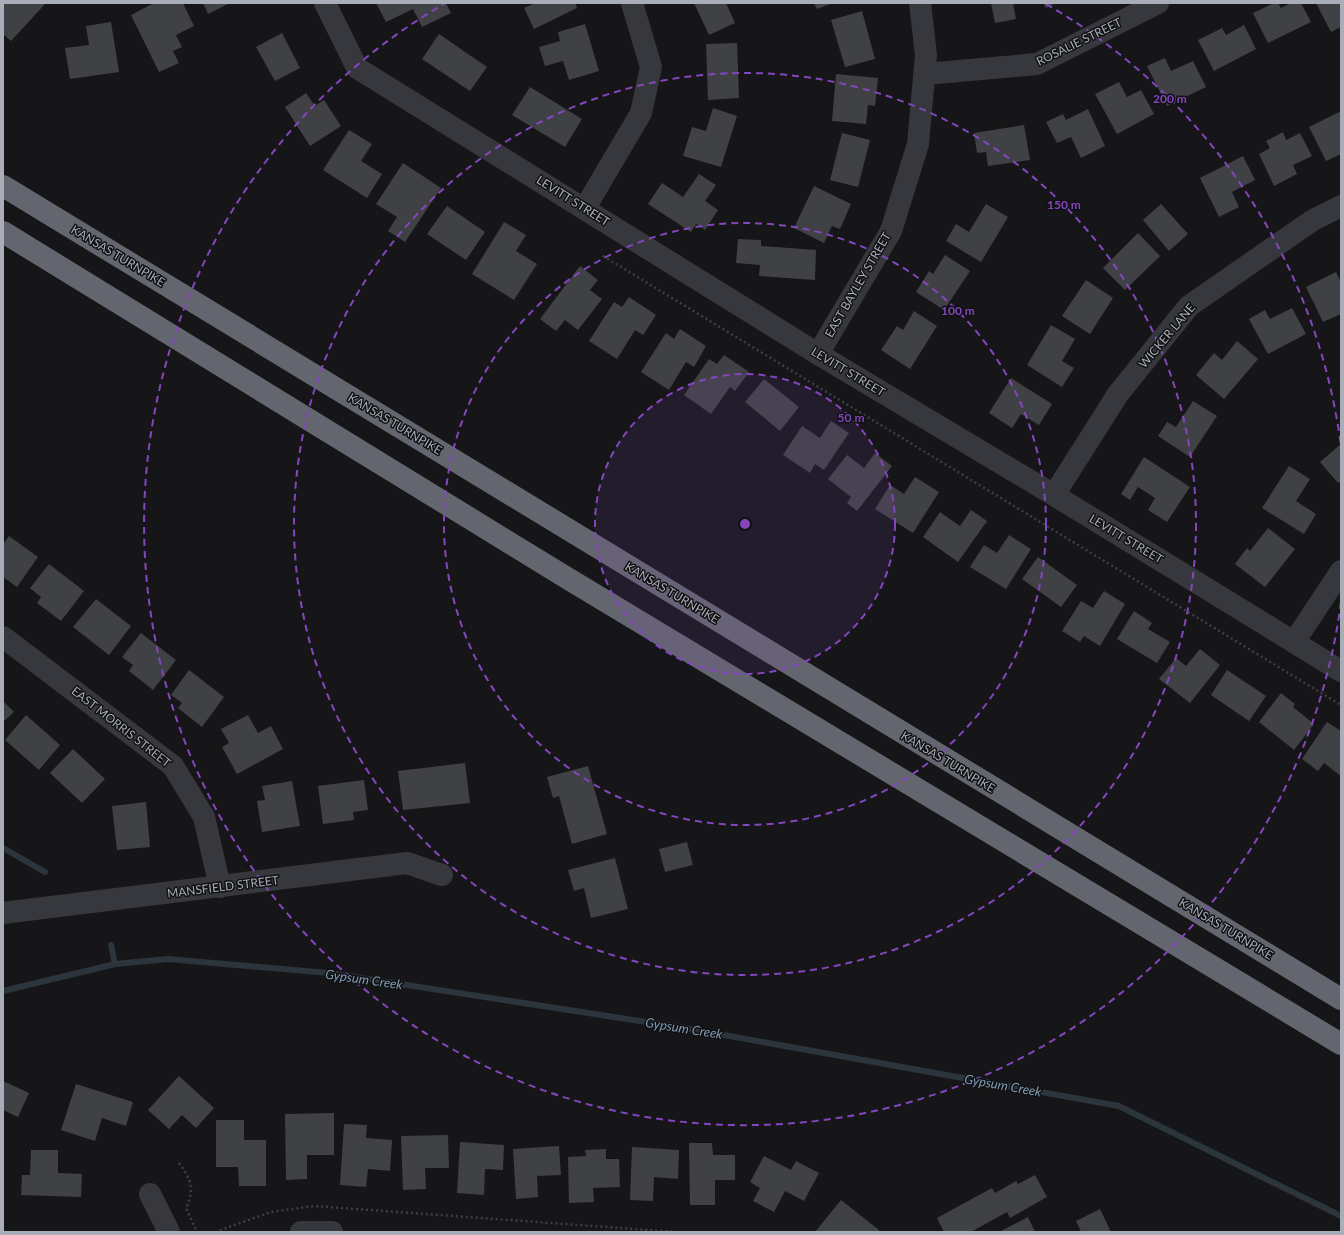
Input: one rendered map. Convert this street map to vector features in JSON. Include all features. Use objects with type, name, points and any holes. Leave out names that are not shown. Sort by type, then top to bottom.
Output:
[{"type":"highway","name":"KANSAS TURNPIKE","points":[[3,186],[1341,999]]},
{"type":"highway","points":[[3,232],[560,574],[1341,1044]]},
{"type":"street","name":"LEVITT STREET","points":[[325,3],[357,68],[585,208],[818,354],[1054,495],[1341,671]]},
{"type":"street","points":[[585,208],[641,114],[651,67],[632,3]]},
{"type":"street","name":"EAST BAYLEY STREET","points":[[818,354],[891,231],[918,144],[926,55],[920,3]]},
{"type":"street","name":"ROSALIE STREET","points":[[925,74],[1037,64],[1158,3]]},
{"type":"street","name":"WICKER LANE","points":[[1054,495],[1118,394],[1189,306],[1313,220],[1341,206]]},
{"type":"street","points":[[1294,642],[1341,571]]},
{"type":"street","name":"EAST MORRIS STREET","points":[[3,637],[173,766],[204,816],[220,887]]},
{"type":"street","name":"MANSFIELD STREET","points":[[3,913],[407,863],[442,875]]},
{"type":"street","points":[[150,1194],[169,1232]]},
{"type":"street","points":[[301,1232],[332,1232]]},
{"type":"path","points":[[603,256],[1341,705]]},
{"type":"path","points":[[179,1163],[190,1178],[191,1198],[186,1208],[197,1232]]},
{"type":"path","points":[[216,1232],[271,1212],[314,1206],[676,1232]]},
{"type":"building","points":[[3,3],[46,3],[11,41],[3,34]]},
{"type":"building","points":[[154,3],[183,3],[194,26],[176,35],[182,47],[173,51],[179,63],[159,72],[131,15]]},
{"type":"building","points":[[203,3],[230,3],[208,14]]},
{"type":"building","points":[[376,3],[446,3],[451,13],[422,27],[413,9],[386,22]]},
{"type":"building","points":[[532,3],[575,3],[577,8],[534,29],[524,8],[533,4]]},
{"type":"building","points":[[694,3],[726,3],[735,23],[709,35]]},
{"type":"building","points":[[814,3],[833,3],[817,9]]},
{"type":"building","points":[[991,3],[1013,3],[1016,19],[995,23]]},
{"type":"building","points":[[1043,3],[1056,3],[1046,8]]},
{"type":"building","points":[[1274,3],[1278,3],[1281,8],[1291,3],[1301,3],[1311,22],[1268,43],[1253,13]]},
{"type":"building","points":[[1316,3],[1341,3],[1341,27],[1331,32]]},
{"type":"building","points":[[862,11],[875,59],[845,67],[831,20]]},
{"type":"building","points":[[111,22],[119,72],[70,79],[65,48],[89,45],[86,26]]},
{"type":"building","points":[[585,24],[599,71],[569,80],[563,61],[545,66],[539,47],[560,41],[558,32]]},
{"type":"building","points":[[1244,25],[1256,49],[1214,71],[1198,40],[1222,28],[1226,35]]},
{"type":"building","points":[[282,33],[300,68],[275,81],[256,47]]},
{"type":"building","points":[[439,34],[487,67],[470,91],[422,59]]},
{"type":"building","points":[[737,43],[739,98],[708,100],[706,44]]},
{"type":"building","points":[[1165,58],[1171,71],[1193,61],[1206,87],[1167,106],[1147,66]]},
{"type":"building","points":[[836,74],[878,78],[875,106],[868,105],[866,124],[832,121]]},
{"type":"building","points":[[1119,82],[1127,97],[1141,90],[1154,114],[1117,134],[1095,94]]},
{"type":"building","points":[[530,87],[582,119],[565,147],[512,115]]},
{"type":"building","points":[[306,93],[315,106],[324,100],[341,126],[310,146],[285,107]]},
{"type":"building","points":[[713,108],[737,116],[721,167],[683,156],[692,127],[706,131]]},
{"type":"building","points":[[1088,109],[1105,146],[1081,158],[1071,137],[1057,143],[1046,122],[1063,114],[1066,120]]},
{"type":"building","points":[[1341,111],[1341,154],[1326,161],[1309,127]]},
{"type":"building","points":[[1024,125],[1030,160],[988,166],[986,152],[977,153],[974,133]]},
{"type":"building","points":[[349,130],[372,144],[361,161],[382,174],[367,198],[323,170]]},
{"type":"building","points":[[1283,132],[1286,140],[1300,133],[1312,156],[1293,165],[1297,174],[1274,186],[1259,154],[1270,148],[1266,141]]},
{"type":"building","points":[[842,133],[870,140],[858,187],[830,180]]},
{"type":"building","points":[[1243,156],[1255,180],[1232,192],[1239,207],[1219,217],[1200,178]]},
{"type":"building","points":[[403,163],[441,188],[405,242],[388,231],[397,217],[376,204]]},
{"type":"building","points":[[699,174],[716,185],[705,201],[718,210],[705,230],[696,224],[691,232],[648,204],[662,183],[683,197]]},
{"type":"building","points":[[814,186],[851,204],[840,229],[832,226],[824,243],[794,228]]},
{"type":"building","points":[[986,204],[1008,217],[981,262],[946,241],[956,224],[969,232]]},
{"type":"building","points":[[1161,204],[1188,234],[1169,251],[1143,220]]},
{"type":"building","points":[[447,206],[485,232],[466,260],[427,234]]},
{"type":"building","points":[[504,222],[526,235],[516,251],[537,264],[514,300],[472,274]]},
{"type":"building","points":[[1138,233],[1160,256],[1125,290],[1103,268]]},
{"type":"building","points":[[738,239],[761,240],[761,246],[816,250],[815,280],[759,276],[760,265],[736,263]]},
{"type":"building","points":[[945,255],[970,271],[944,310],[916,292],[929,271],[933,274]]},
{"type":"building","points":[[580,266],[598,280],[590,290],[602,299],[578,330],[565,320],[556,331],[540,319]]},
{"type":"building","points":[[1336,272],[1341,282],[1341,314],[1323,322],[1306,287]]},
{"type":"building","points":[[1086,280],[1113,298],[1090,334],[1062,316]]},
{"type":"building","points":[[629,297],[656,315],[643,335],[635,330],[617,359],[589,341],[614,302],[622,307]]},
{"type":"building","points":[[1292,308],[1306,334],[1268,354],[1249,319],[1265,310],[1270,319]]},
{"type":"building","points":[[914,311],[937,326],[910,369],[881,350],[897,326],[903,330]]},
{"type":"building","points":[[1051,325],[1075,339],[1062,361],[1074,368],[1062,387],[1027,365]]},
{"type":"building","points":[[680,329],[706,346],[694,367],[686,362],[669,390],[641,372],[666,333],[674,339]]},
{"type":"building","points":[[1237,341],[1258,359],[1224,399],[1196,375],[1214,353],[1222,360]]},
{"type":"building","points":[[724,355],[749,372],[735,391],[730,387],[711,414],[684,395],[709,359],[717,364]]},
{"type":"building","points":[[1011,378],[1052,404],[1039,425],[1021,414],[1012,428],[989,413]]},
{"type":"building","points":[[764,379],[799,407],[780,431],[745,402]]},
{"type":"building","points":[[1193,401],[1217,416],[1190,457],[1158,436],[1167,422],[1176,427]]},
{"type":"building","points":[[831,421],[849,433],[824,470],[815,464],[810,473],[783,455],[802,426],[820,438]]},
{"type":"building","points":[[1341,444],[1341,481],[1338,483],[1320,462]]},
{"type":"building","points":[[875,453],[892,466],[857,511],[847,503],[851,497],[828,479],[847,455],[864,468]]},
{"type":"building","points":[[1144,457],[1190,487],[1167,522],[1148,510],[1155,498],[1138,487],[1130,500],[1121,494]]},
{"type":"building","points":[[1289,466],[1310,479],[1296,501],[1316,514],[1304,534],[1262,508]]},
{"type":"building","points":[[915,477],[939,492],[913,533],[875,509],[890,485],[904,494]]},
{"type":"building","points":[[971,510],[987,521],[958,562],[923,537],[940,512],[960,526]]},
{"type":"building","points":[[1268,528],[1295,549],[1265,587],[1235,564],[1247,548],[1250,551]]},
{"type":"building","points":[[1009,535],[1031,549],[1006,589],[970,567],[984,545],[997,553]]},
{"type":"building","points":[[9,536],[38,557],[17,587],[3,577],[3,544]]},
{"type":"building","points":[[1038,557],[1077,585],[1061,607],[1022,579]]},
{"type":"building","points":[[49,564],[84,591],[61,621],[37,603],[41,597],[30,588]]},
{"type":"building","points":[[1104,591],[1125,604],[1100,646],[1084,636],[1080,642],[1062,631],[1081,601],[1093,608]]},
{"type":"building","points":[[96,599],[131,626],[109,655],[73,627]]},
{"type":"building","points":[[1134,611],[1152,623],[1148,629],[1170,642],[1157,663],[1117,639]]},
{"type":"building","points":[[141,633],[176,660],[153,690],[129,671],[133,665],[122,657]]},
{"type":"building","points":[[1200,649],[1220,665],[1190,703],[1159,679],[1176,658],[1186,666]]},
{"type":"building","points":[[189,670],[224,697],[202,727],[178,708],[182,703],[171,695]]},
{"type":"building","points":[[1227,670],[1266,696],[1249,721],[1211,695]]},
{"type":"building","points":[[1281,693],[1295,704],[1293,707],[1314,724],[1294,750],[1259,722]]},
{"type":"building","points":[[3,701],[14,712],[3,722]]},
{"type":"building","points":[[26,715],[60,745],[39,770],[5,740]]},
{"type":"building","points":[[248,715],[258,733],[271,726],[283,749],[237,774],[222,747],[229,743],[221,729]]},
{"type":"building","points":[[1327,722],[1341,731],[1341,776],[1324,763],[1318,771],[1302,759]]},
{"type":"building","points":[[73,749],[105,779],[82,803],[50,773]]},
{"type":"building","points":[[465,763],[470,803],[403,810],[398,771]]},
{"type":"building","points":[[588,766],[607,834],[572,844],[559,796],[553,798],[547,777]]},
{"type":"building","points":[[364,780],[368,810],[353,812],[354,820],[323,824],[318,786]]},
{"type":"building","points":[[292,781],[300,826],[262,832],[257,801],[265,800],[262,786]]},
{"type":"building","points":[[146,802],[150,847],[117,850],[112,806]]},
{"type":"building","points":[[687,842],[693,865],[665,872],[659,849]]},
{"type":"building","points":[[615,858],[628,909],[591,918],[584,888],[574,891],[568,870]]},
{"type":"building","points":[[179,1076],[214,1108],[196,1128],[182,1115],[169,1129],[148,1110]]},
{"type":"building","points":[[3,1081],[29,1093],[18,1117],[3,1110]]},
{"type":"building","points":[[76,1084],[133,1102],[126,1126],[102,1118],[95,1141],[61,1130]]},
{"type":"building","points":[[334,1113],[334,1155],[307,1155],[307,1179],[286,1180],[285,1114]]},
{"type":"building","points":[[216,1120],[244,1120],[244,1140],[266,1140],[266,1186],[239,1186],[238,1167],[216,1167]]},
{"type":"building","points":[[344,1124],[367,1125],[366,1138],[392,1140],[390,1171],[368,1169],[366,1187],[340,1185]]},
{"type":"building","points":[[448,1135],[449,1168],[425,1168],[426,1189],[403,1190],[401,1136]]},
{"type":"building","points":[[460,1142],[504,1145],[503,1170],[485,1169],[484,1195],[457,1193]]},
{"type":"building","points":[[689,1143],[712,1143],[713,1155],[735,1155],[735,1180],[715,1180],[715,1205],[690,1205]]},
{"type":"building","points":[[559,1146],[561,1175],[537,1176],[538,1197],[516,1199],[513,1149]]},
{"type":"building","points":[[632,1147],[679,1150],[678,1179],[654,1177],[653,1201],[630,1200]]},
{"type":"building","points":[[606,1149],[606,1159],[619,1159],[620,1187],[593,1188],[594,1202],[569,1203],[568,1157],[586,1156],[585,1150]]},
{"type":"building","points":[[31,1150],[58,1150],[58,1173],[82,1174],[81,1197],[21,1195],[22,1175],[30,1175]]},
{"type":"building","points":[[764,1156],[791,1170],[796,1161],[819,1173],[804,1201],[785,1191],[774,1212],[753,1201],[760,1188],[750,1182]]},
{"type":"building","points":[[1035,1175],[1047,1197],[1010,1218],[1007,1212],[971,1232],[944,1232],[937,1218],[992,1188],[995,1193],[1016,1181],[1018,1184]]},
{"type":"building","points":[[841,1200],[879,1230],[878,1232],[815,1232]]},
{"type":"building","points":[[1100,1209],[1111,1232],[1081,1232],[1076,1221]]},
{"type":"building","points":[[1028,1217],[1035,1232],[999,1232]]},
{"type":"waterway","points":[[3,848],[45,872]]},
{"type":"waterway","points":[[111,945],[115,964]]},
{"type":"waterway","name":"Gypsum Creek","points":[[3,991],[115,964],[168,959],[329,973],[685,1028],[1119,1106],[1341,1216]]}]
